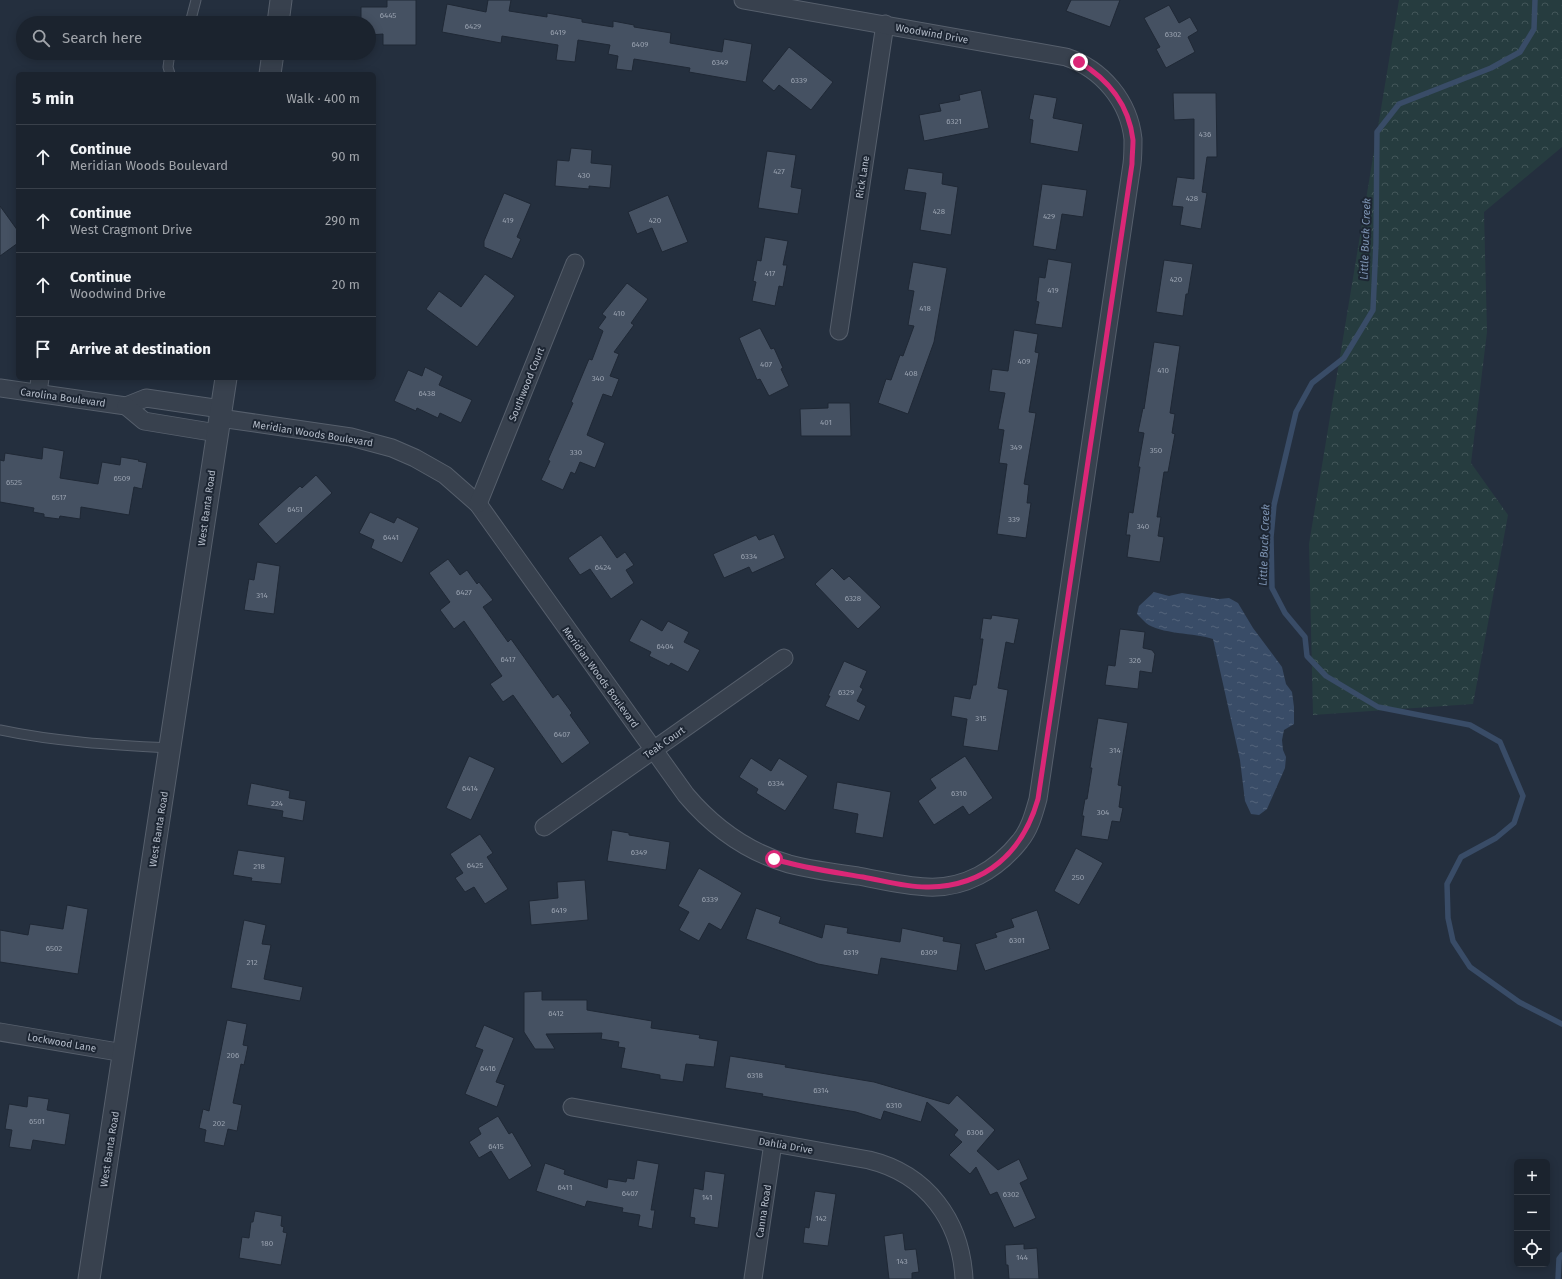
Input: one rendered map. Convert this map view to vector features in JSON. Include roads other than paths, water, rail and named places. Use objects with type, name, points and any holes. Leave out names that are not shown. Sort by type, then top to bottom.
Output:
[{"type":"street","points":[[279,16],[281,0]]},
{"type":"street","name":"Woodwind Drive","points":[[743,0],[1066,57],[1079,62],[1096,73],[1112,88],[1125,109],[1130,124],[1133,140],[1131,172],[1038,799],[1034,814],[1021,840],[1000,862]]},
{"type":"street","name":"Rick Lane","points":[[839,331],[885,24]]},
{"type":"street","name":"Southwood Court","points":[[478,504],[575,263]]},
{"type":"street","name":"West Banta Road","points":[[89,1279],[226,380]]},
{"type":"street","name":"Carolina Boulevard","points":[[0,388],[39,386],[126,406]]},
{"type":"street","points":[[146,398],[220,420],[144,421],[126,406],[146,398]]},
{"type":"street","name":"Meridian Woods Boulevard","points":[[220,420],[351,437],[392,448],[415,458],[442,473],[478,504],[686,795],[709,820],[728,836],[738,842],[774,859],[798,866],[928,887],[944,887],[966,881],[980,875],[1000,862]]},
{"type":"street","name":"Teak Court","points":[[544,827],[784,658]]},
{"type":"street","name":"Lockwood Lane","points":[[0,1032],[124,1053]]},
{"type":"street","name":"Dahlia Drive","points":[[572,1107],[869,1160],[900,1171],[921,1186],[939,1204],[952,1225],[962,1259],[964,1279]]},
{"type":"street","name":"Canna Road","points":[[753,1279],[773,1143]]},
{"type":"lane","points":[[192,16],[196,0]]},
{"type":"lane","points":[[169,60],[168,67],[169,72]]},
{"type":"lane","points":[[0,730],[32,737],[103,745],[170,748]]},
{"type":"water","points":[[1154,592],[1169,596],[1182,593],[1219,599],[1229,598],[1238,603],[1253,628],[1282,667],[1286,684],[1292,692],[1294,724],[1284,730],[1282,740],[1283,750],[1286,757],[1285,768],[1267,809],[1259,815],[1251,814],[1245,801],[1240,760],[1213,639],[1168,631],[1152,627],[1146,623],[1137,614],[1139,606]]},
{"type":"waterway","name":"Little Buck Creek","points":[[1535,0],[1534,29],[1520,52],[1491,68],[1399,104],[1377,132],[1376,243],[1373,310],[1344,358],[1312,383],[1296,412],[1274,505],[1271,537],[1272,588],[1285,613],[1305,637],[1307,656],[1326,676],[1378,707],[1470,725],[1500,742],[1523,796],[1514,823],[1496,838],[1461,857],[1447,884],[1448,918],[1453,941],[1470,967],[1519,1002],[1562,1024]]},
{"type":"waterway","name":"Little Buck Creek","points":[[1558,1279],[1559,1259],[1562,1255]]}]
